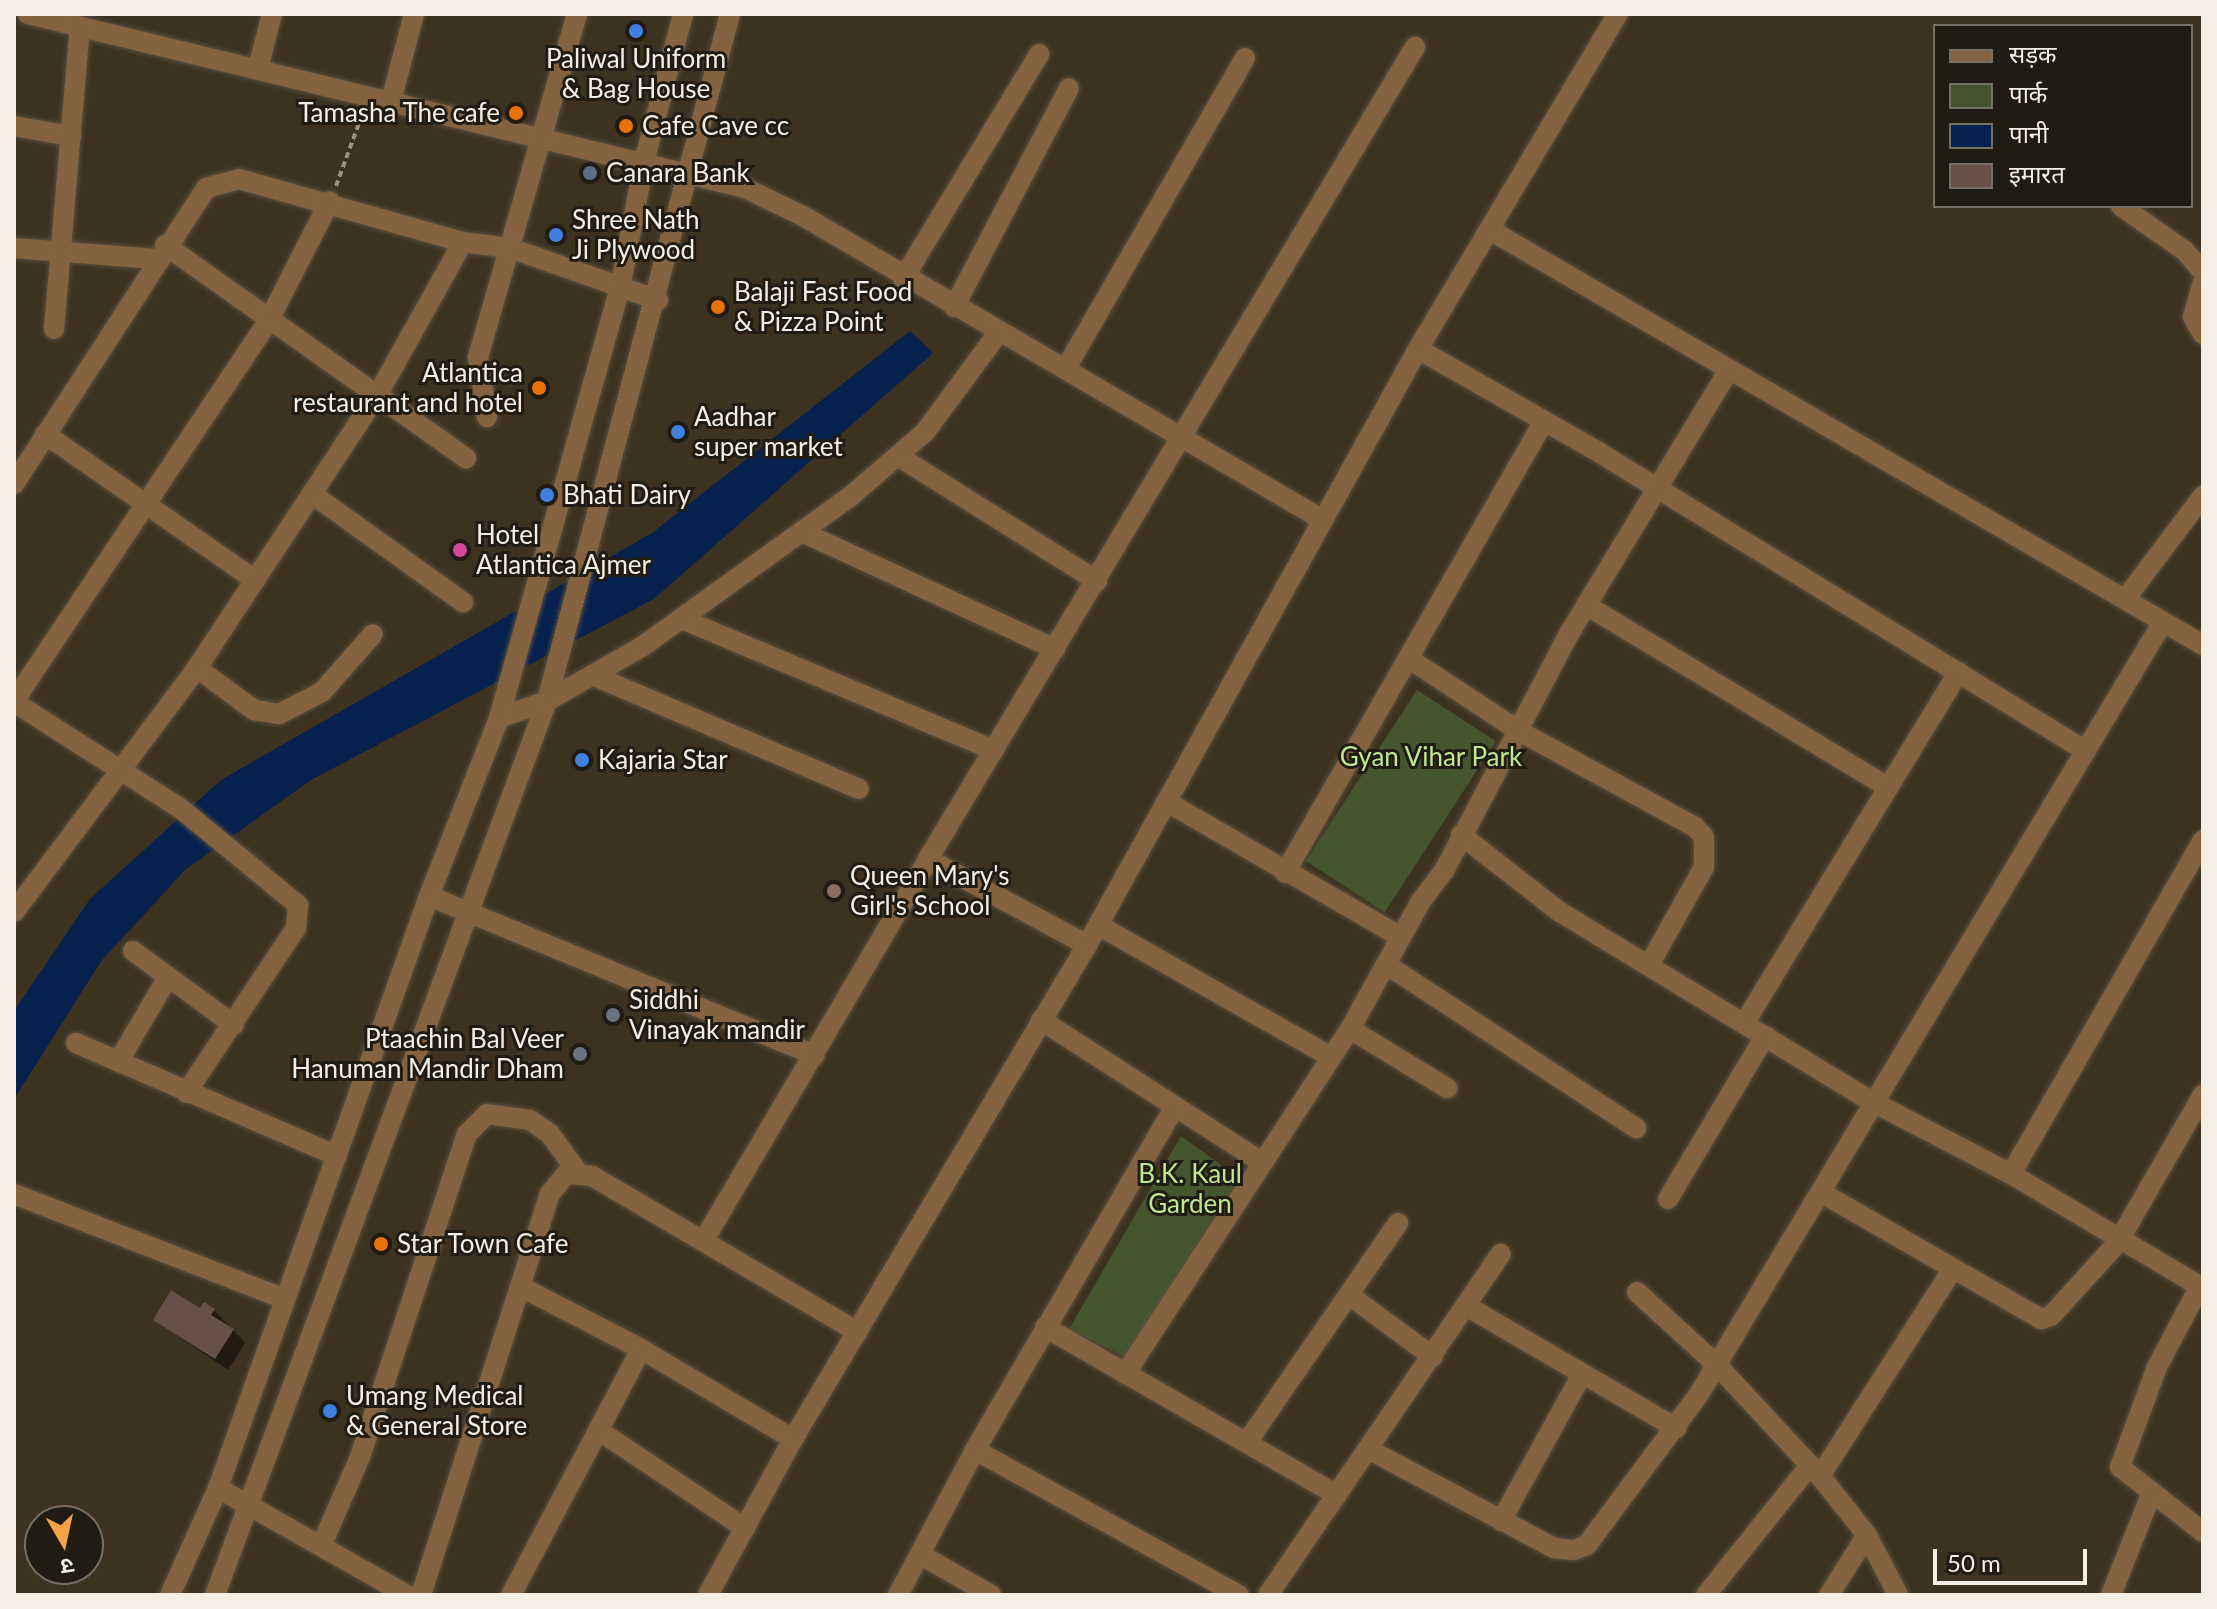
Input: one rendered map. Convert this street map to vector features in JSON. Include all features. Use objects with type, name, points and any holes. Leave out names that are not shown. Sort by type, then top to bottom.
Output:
[{"type":"street","points":[[28,14],[543,136],[644,162],[689,178],[745,188],[803,216],[909,282],[1066,368],[1323,520]]},
{"type":"street","points":[[258,68],[272,14]]},
{"type":"street","points":[[391,101],[414,14]]},
{"type":"street","points":[[487,417],[478,357],[577,14]]},
{"type":"street","points":[[170,1595],[218,1488],[429,896],[506,698],[620,288],[644,162],[683,14]]},
{"type":"street","points":[[215,1595],[251,1507],[465,911],[547,701],[658,300],[730,14]]},
{"type":"street","points":[[713,1593],[793,1439],[1087,945],[1418,349],[1618,14]]},
{"type":"street","points":[[54,329],[80,27]]},
{"type":"street","points":[[704,1240],[928,859],[1184,439],[1415,47]]},
{"type":"street","points":[[909,282],[1039,54]]},
{"type":"street","points":[[1066,368],[1245,58]]},
{"type":"street","points":[[950,304],[1069,88]]},
{"type":"street","points":[[14,126],[71,136]]},
{"type":"street","points":[[14,484],[194,200],[220,182],[239,179],[330,201],[463,242],[510,248],[658,300]]},
{"type":"street","points":[[186,1093],[296,928],[298,905],[180,808],[14,701],[270,318],[330,201]]},
{"type":"street","points":[[2124,208],[2185,251],[2203,272]]},
{"type":"street","points":[[1490,230],[2126,598],[2161,625],[2203,645]]},
{"type":"street","points":[[14,912],[124,772],[197,668],[378,394],[463,242]]},
{"type":"street","points":[[14,248],[60,253],[160,252],[270,318],[466,458]]},
{"type":"street","points":[[2203,282],[2193,317],[2203,334]]},
{"type":"street","points":[[499,718],[547,701],[592,675],[682,619],[802,532],[898,456],[951,400],[999,332]]},
{"type":"street","points":[[1418,349],[1657,488],[2086,751]]},
{"type":"street","points":[[1125,1374],[1350,1029],[1519,731],[1586,605],[1729,370]]},
{"type":"street","points":[[1285,873],[1544,421]]},
{"type":"street","points":[[45,434],[255,580]]},
{"type":"street","points":[[898,456],[1097,581]]},
{"type":"street","points":[[312,494],[463,602]]},
{"type":"street","points":[[2126,598],[2203,496]]},
{"type":"street","points":[[802,532],[1055,649]]},
{"type":"street","points":[[1586,605],[1888,787]]},
{"type":"street","points":[[682,619],[994,750]]},
{"type":"street","points":[[1368,1449],[1554,1548],[1574,1550],[1587,1545],[1676,1428],[1717,1365],[2161,625]]},
{"type":"street","points":[[197,668],[254,710],[279,714],[322,692],[373,634]]},
{"type":"street","points":[[1408,658],[1519,731],[1695,827],[1704,837],[1704,867],[1649,965]]},
{"type":"street","points":[[1745,1022],[1959,672]]},
{"type":"street","points":[[592,675],[859,789]]},
{"type":"street","points":[[1167,802],[1285,873],[1401,937]]},
{"type":"street","points":[[1461,835],[1560,912],[1873,1102],[2011,1174],[2118,1242],[2201,1287],[2193,1314],[2157,1367],[2120,1467],[2203,1532]]},
{"type":"street","points":[[2011,1174],[2203,840]]},
{"type":"street","points":[[928,859],[1087,945]]},
{"type":"street","points":[[429,896],[814,1055]]},
{"type":"street","points":[[1098,925],[1331,1057]]},
{"type":"street","points":[[133,951],[234,1025]]},
{"type":"street","points":[[1387,965],[1636,1128]]},
{"type":"street","points":[[118,1062],[168,977]]},
{"type":"street","points":[[1041,1020],[1263,1163]]},
{"type":"street","points":[[1350,1029],[1447,1088]]},
{"type":"street","points":[[1668,1199],[1765,1036]]},
{"type":"street","points":[[76,1043],[337,1156]]},
{"type":"street","points":[[1822,1193],[2041,1319],[2051,1316],[2118,1242],[2203,1095]]},
{"type":"street","points":[[898,1595],[975,1450],[1174,1108]]},
{"type":"street","points":[[322,1544],[360,1457],[467,1134],[477,1118],[500,1113],[530,1120],[550,1134],[577,1171],[704,1240],[858,1332]]},
{"type":"street","points":[[421,1595],[550,1194],[556,1183],[577,1171]]},
{"type":"street","points":[[14,1194],[285,1299]]},
{"type":"street","points":[[1247,1442],[1398,1223]]},
{"type":"street","points":[[1268,1595],[1468,1307],[1501,1254]]},
{"type":"street","points":[[1706,1595],[1815,1471],[1952,1270]]},
{"type":"street","points":[[521,1287],[641,1349],[793,1439]]},
{"type":"street","points":[[1637,1292],[1717,1365],[1815,1471],[1867,1535],[1898,1595]]},
{"type":"street","points":[[1349,1295],[1433,1357]]},
{"type":"street","points":[[1468,1307],[1676,1428]]},
{"type":"street","points":[[1045,1327],[1337,1495]]},
{"type":"street","points":[[511,1595],[641,1349]]},
{"type":"street","points":[[1501,1521],[1582,1374]]},
{"type":"street","points":[[598,1430],[745,1528]]},
{"type":"street","points":[[975,1450],[1239,1595]]},
{"type":"street","points":[[218,1488],[322,1544],[407,1595]]},
{"type":"street","points":[[2111,1595],[2152,1492]]},
{"type":"street","points":[[1829,1595],[1867,1535]]},
{"type":"street","points":[[921,1555],[991,1595]]},
{"type":"path","points":[[330,201],[369,94]]},
{"type":"green space","name":"Gyan Vihar Park","points":[[1417,690],[1496,741],[1385,912],[1306,861]]},
{"type":"green space","name":"B.K. Kaul Garden","points":[[1181,1136],[1239,1178],[1125,1357],[1069,1329]]},
{"type":"water","points":[[910,331],[933,353],[654,599],[311,780],[186,869],[102,960],[14,1099],[14,1011],[90,899],[221,780],[652,533]]},
{"type":"building","points":[[171,1290],[200,1308],[204,1302],[215,1309],[211,1315],[234,1329],[215,1359],[153,1320]]},
{"type":"place","name":"Paliwal Uniform & Bag House","points":[[636,31]]},
{"type":"place","name":"Tamasha The cafe","points":[[516,113]]},
{"type":"place","name":"Cafe Cave cc","points":[[626,126]]},
{"type":"place","name":"Canara Bank","points":[[590,173]]},
{"type":"place","name":"Shree Nath Ji Plywood","points":[[556,235]]},
{"type":"place","name":"Balaji Fast Food & Pizza Point","points":[[718,307]]},
{"type":"place","name":"Atlantica restaurant and hotel","points":[[539,388]]},
{"type":"place","name":"Aadhar super market","points":[[678,432]]},
{"type":"place","name":"Bhati Dairy","points":[[547,495]]},
{"type":"place","name":"Hotel Atlantica Ajmer","points":[[460,550]]},
{"type":"place","name":"Kajaria Star","points":[[582,760]]},
{"type":"place","name":"Queen Mary's Girl's School","points":[[834,891]]},
{"type":"place","name":"Siddhi Vinayak mandir","points":[[613,1015]]},
{"type":"place","name":"Ptaachin Bal Veer Hanuman Mandir Dham","points":[[580,1054]]},
{"type":"place","name":"Star Town Cafe","points":[[381,1244]]},
{"type":"place","name":"Umang Medical & General Store","points":[[330,1411]]}]
